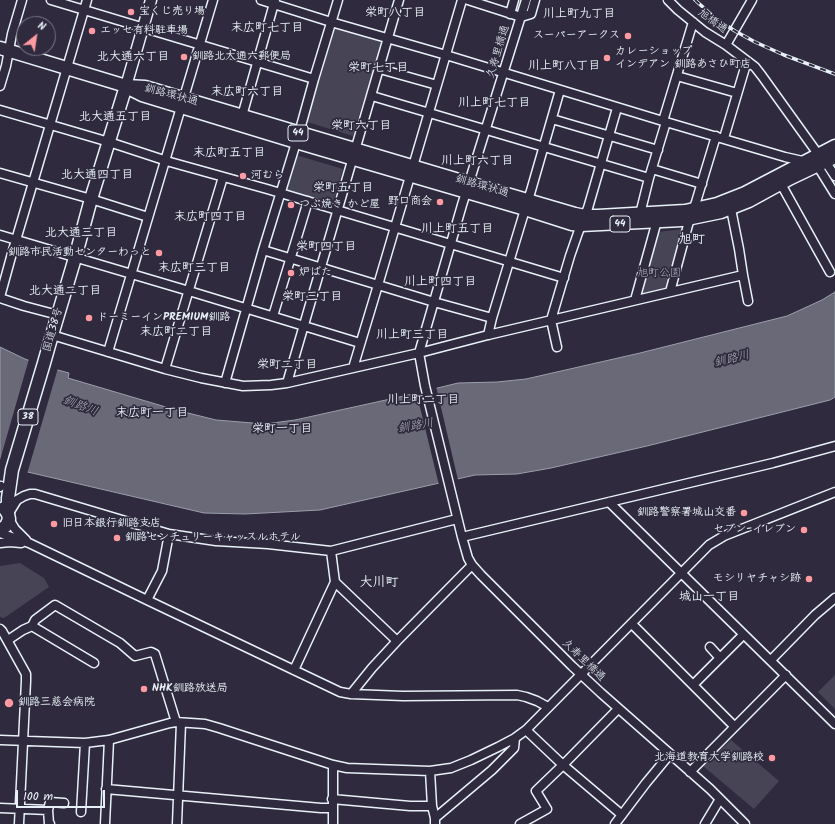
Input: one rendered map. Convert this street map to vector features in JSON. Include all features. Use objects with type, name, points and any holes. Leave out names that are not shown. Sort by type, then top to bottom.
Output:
[{"type":"highway","points":[[4,49],[126,86]]},
{"type":"highway","name":"釧路環状通","points":[[126,86],[142,96],[242,116],[297,138]]},
{"type":"highway","name":"国道38号","points":[[6,514],[4,483],[44,363],[91,199],[126,86]]},
{"type":"highway","name":"釧路環状通","points":[[182,103],[527,205],[575,214],[583,221],[598,216],[638,218],[692,214],[717,204],[730,204],[749,201],[781,184],[820,160],[835,146]]},
{"type":"highway","name":"釧路環状通","points":[[730,204],[745,193],[820,160]]},
{"type":"main road","points":[[126,86],[151,0]]},
{"type":"street","points":[[0,86],[4,49],[22,0]]},
{"type":"street","points":[[51,0],[314,79]]},
{"type":"street","points":[[58,315],[0,298],[87,0]]},
{"type":"street","points":[[108,352],[213,0]]},
{"type":"street","points":[[261,0],[275,2],[331,22],[785,157],[820,160],[835,176]]},
{"type":"street","points":[[225,383],[338,0]]},
{"type":"street","points":[[287,383],[399,0]]},
{"type":"street","points":[[353,368],[462,0]]},
{"type":"street","points":[[468,0],[521,17],[531,14],[536,0]]},
{"type":"street","points":[[510,14],[514,0]]},
{"type":"street","name":"久寿里橋通","points":[[526,0],[419,353],[424,386],[466,553],[472,565],[581,674],[618,709],[720,799],[745,824]]},
{"type":"street","name":"旭橋通","points":[[668,0],[705,32],[755,67],[820,160]]},
{"type":"street","points":[[726,46],[752,0]]},
{"type":"street","points":[[242,116],[275,2]]},
{"type":"street","points":[[638,218],[693,22]]},
{"type":"street","points":[[670,292],[702,184],[737,94],[747,61]]},
{"type":"street","points":[[380,69],[437,85]]},
{"type":"street","points":[[677,76],[737,94]]},
{"type":"street","points":[[488,335],[560,90]]},
{"type":"street","points":[[372,96],[649,178]]},
{"type":"street","points":[[557,347],[551,320],[588,208],[617,108]]},
{"type":"street","points":[[0,110],[564,278]]},
{"type":"street","points":[[552,119],[658,150]]},
{"type":"street","points":[[820,160],[835,194]]},
{"type":"street","points":[[652,169],[702,184]]},
{"type":"street","points":[[0,173],[148,217]]},
{"type":"street","points":[[165,369],[223,177]]},
{"type":"street","points":[[781,184],[830,272]]},
{"type":"street","points":[[273,316],[308,201]]},
{"type":"street","points":[[730,204],[748,301]]},
{"type":"street","points":[[635,300],[658,217]]},
{"type":"street","points":[[0,235],[360,342]]},
{"type":"street","points":[[263,250],[492,318]]},
{"type":"street","points":[[52,335],[165,369],[201,378],[243,386],[271,385],[287,383],[419,353],[488,335],[743,275]]},
{"type":"street","points":[[462,537],[773,463],[835,446]]},
{"type":"street","points":[[0,740],[85,743],[109,740],[170,723],[179,722],[205,724],[333,765],[347,768],[430,771],[451,768],[471,760],[515,738],[526,730],[709,545],[717,540],[835,492]]},
{"type":"street","points":[[6,514],[30,494],[35,494],[169,534],[216,542],[268,544],[331,550],[457,519]]},
{"type":"street","points":[[610,502],[743,635],[771,660],[835,724]]},
{"type":"street","points":[[6,514],[20,534],[29,543],[340,692],[351,694],[403,696],[517,696],[526,697],[548,707]]},
{"type":"street","points":[[6,514],[29,543]]},
{"type":"street","points":[[147,600],[162,571],[169,534]]},
{"type":"street","points":[[0,543],[22,543],[39,547]]},
{"type":"street","points":[[294,670],[335,582],[331,550]]},
{"type":"street","points":[[351,694],[397,641],[472,565]]},
{"type":"street","points":[[335,582],[397,641]]},
{"type":"street","points":[[771,660],[815,615],[835,598]]},
{"type":"street","points":[[8,640],[32,626],[35,620],[55,605],[120,643],[135,656],[151,652],[155,654],[179,722],[177,824]]},
{"type":"street","points":[[632,624],[734,726]]},
{"type":"street","points":[[32,626],[94,663]]},
{"type":"street","points":[[0,629],[8,640],[26,674],[19,824]]},
{"type":"street","points":[[693,685],[743,635]]},
{"type":"street","points":[[710,647],[720,658]]},
{"type":"street","points":[[690,772],[786,675]]},
{"type":"street","points":[[520,824],[547,809],[536,791],[618,709]]},
{"type":"street","points":[[526,730],[563,765],[622,815]]},
{"type":"street","points":[[435,821],[492,770],[514,748],[515,738]]},
{"type":"street","points":[[105,824],[109,740]]},
{"type":"street","points":[[81,812],[85,743]]},
{"type":"street","points":[[615,824],[670,754]]},
{"type":"street","points":[[332,824],[333,765]]},
{"type":"street","points":[[430,771],[432,806],[435,821]]},
{"type":"street","points":[[106,789],[332,808]]},
{"type":"street","points":[[332,799],[410,806],[432,806]]},
{"type":"street","points":[[705,824],[720,799]]},
{"type":"street","points":[[50,824],[48,810],[50,802],[64,803]]},
{"type":"street","points":[[0,808],[48,810]]},
{"type":"green space","points":[[336,28],[380,40],[382,43],[353,136],[307,122],[311,102],[333,31]]},
{"type":"green space","points":[[296,155],[343,169],[333,203],[286,190]]},
{"type":"green space","name":"旭町公園","points":[[683,229],[667,289],[644,295],[641,291],[658,232]]},
{"type":"green space","points":[[20,563],[44,578],[49,587],[4,618],[0,617],[0,566]]},
{"type":"green space","points":[[835,675],[835,709],[818,692]]},
{"type":"green space","points":[[731,740],[779,781],[754,809],[703,766]]},
{"type":"water","name":"釧路川","points":[[835,292],[835,397],[830,400],[647,446],[551,468],[517,474],[475,475],[320,510],[245,514],[204,513],[0,465],[0,347],[25,359],[69,373],[68,378],[176,410],[216,420],[265,424],[295,420],[458,383],[497,382],[526,379],[640,353],[787,316],[822,300]]},
{"type":"pier","points":[[29,359],[58,368],[27,474],[0,467],[0,460]]},
{"type":"pier","points":[[436,386],[458,480],[439,485],[416,391]]},
{"type":"railway","points":[[695,0],[715,18],[755,42],[784,55],[835,74]]},
{"type":"place","name":"宝くじ売り場","points":[[131,12]]},
{"type":"place","name":"エッセ有料駐車場","points":[[92,31]]},
{"type":"place","name":"スーパーアークス","points":[[628,36]]},
{"type":"place","name":"釧路北大通六郵便局","points":[[184,57]]},
{"type":"place","name":"カレーショップ インデアン 釧路あさひ町店","points":[[607,58]]},
{"type":"place","name":"河むら","points":[[243,176]]},
{"type":"place","name":"野口商会","points":[[440,202]]},
{"type":"place","name":"つぶ焼き かど屋","points":[[291,205]]},
{"type":"place","name":"釧路市民活動センターわっと","points":[[159,253]]},
{"type":"place","name":"炉ばた","points":[[291,273]]},
{"type":"place","name":"ドーミーインPREMIUM釧路","points":[[89,318]]},
{"type":"place","name":"釧路警察署城山交番","points":[[744,513]]},
{"type":"place","name":"旧日本銀行釧路支店","points":[[54,524]]},
{"type":"place","name":"セブン-イレブン","points":[[804,530]]},
{"type":"place","name":"釧路センチュリーキャッスルホテル","points":[[117,538]]},
{"type":"place","name":"モシリヤチャシ跡","points":[[809,579]]},
{"type":"place","name":"NHK釧路放送局","points":[[144,689]]},
{"type":"place","name":"釧路三慈会病院","points":[[9,703]]},
{"type":"place","name":"北海道教育大学釧路校","points":[[772,758]]},
{"type":"district","name":"栄町八丁目","points":[[395,14]]},
{"type":"district","name":"川上町九丁目","points":[[579,15]]},
{"type":"district","name":"末広町七丁目","points":[[267,29]]},
{"type":"district","name":"北大通六丁目","points":[[133,58]]},
{"type":"district","name":"川上町八丁目","points":[[564,67]]},
{"type":"district","name":"栄町七丁目","points":[[378,69]]},
{"type":"district","name":"末広町六丁目","points":[[247,93]]},
{"type":"district","name":"川上町七丁目","points":[[494,104]]},
{"type":"district","name":"北大通五丁目","points":[[115,118]]},
{"type":"district","name":"栄町六丁目","points":[[361,127]]},
{"type":"district","name":"末広町五丁目","points":[[229,154]]},
{"type":"district","name":"川上町六丁目","points":[[477,162]]},
{"type":"district","name":"北大通四丁目","points":[[97,176]]},
{"type":"district","name":"栄町五丁目","points":[[343,189]]},
{"type":"district","name":"末広町四丁目","points":[[210,218]]},
{"type":"district","name":"川上町五丁目","points":[[457,230]]},
{"type":"district","name":"北大通三丁目","points":[[81,234]]},
{"type":"district","name":"旭町","points":[[692,241]]},
{"type":"district","name":"栄町四丁目","points":[[326,248]]},
{"type":"district","name":"末広町三丁目","points":[[194,269]]},
{"type":"district","name":"川上町四丁目","points":[[440,283]]},
{"type":"district","name":"北大通二丁目","points":[[65,292]]},
{"type":"district","name":"栄町三丁目","points":[[312,298]]},
{"type":"district","name":"末広町二丁目","points":[[176,333]]},
{"type":"district","name":"川上町三丁目","points":[[412,336]]},
{"type":"district","name":"栄町二丁目","points":[[287,366]]},
{"type":"district","name":"川上町二丁目","points":[[423,401]]},
{"type":"district","name":"末広町一丁目","points":[[152,414]]},
{"type":"district","name":"栄町一丁目","points":[[282,430]]},
{"type":"district","name":"大川町","points":[[379,584]]},
{"type":"district","name":"城山一丁目","points":[[709,598]]}]
